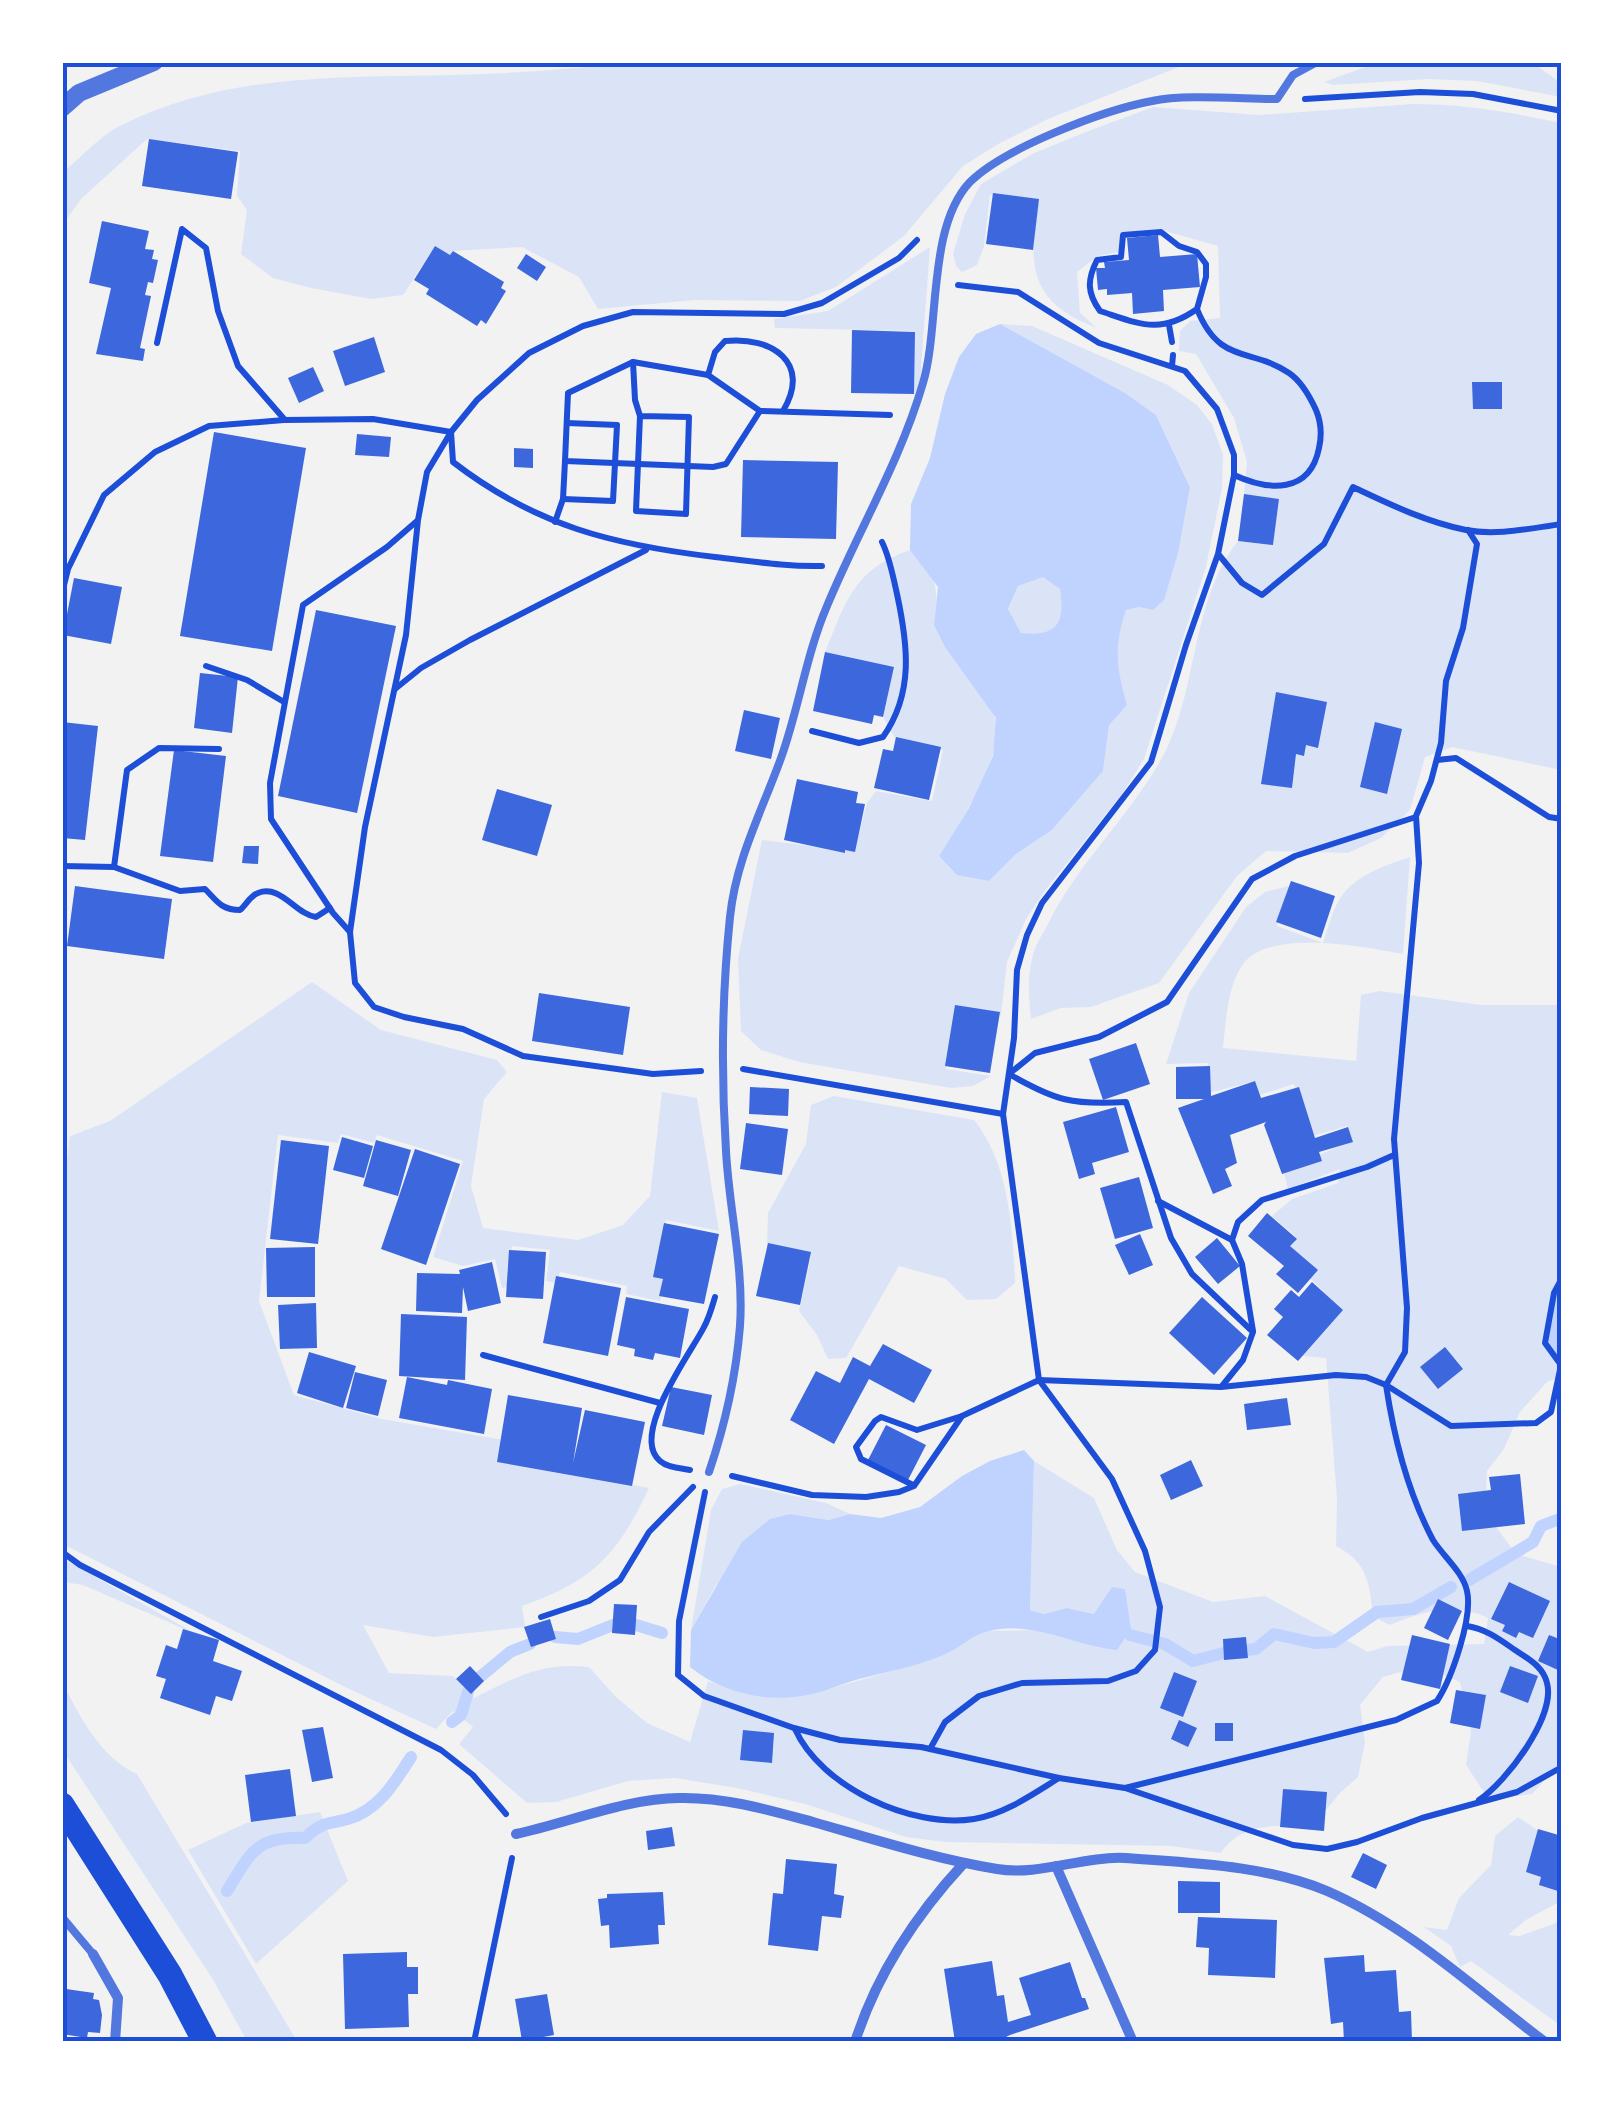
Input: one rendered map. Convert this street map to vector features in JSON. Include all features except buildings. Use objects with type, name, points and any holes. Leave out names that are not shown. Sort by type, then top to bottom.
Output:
[{"type":"main road","points":[[62,1805],[164,1966],[205,2042]]},
{"type":"street","points":[[62,108],[79,94],[154,62]]},
{"type":"street","points":[[516,1834],[632,1803],[679,1798],[760,1808],[964,1864],[1007,1871],[1112,1858],[1264,1873],[1324,1889],[1377,1915],[1545,2042]]},
{"type":"street","points":[[855,2042],[865,2010],[905,1937],[924,1906],[964,1864]]},
{"type":"street","points":[[1056,1866],[1133,2042]]},
{"type":"street","points":[[93,1954],[118,1998],[115,2042]]},
{"type":"lane","points":[[708,1472],[726,1421],[740,1325],[726,1151],[724,1068],[730,912],[746,841],[782,757],[807,656],[870,518],[924,380],[947,224],[968,185],[997,161],[1056,132],[1154,100],[1277,99],[1294,75],[1317,62]]},
{"type":"lane","points":[[62,1917],[93,1954]]},
{"type":"path","points":[[1277,99],[1420,92],[1473,94],[1562,111]]},
{"type":"path","points":[[947,224],[924,232],[898,258],[822,304],[784,314],[633,312],[583,326],[529,353],[477,400],[451,432],[428,472],[418,520],[406,635],[365,827],[350,932],[355,983],[374,1007],[464,1029],[523,1056],[653,1074],[760,1069],[1003,1114]]},
{"type":"path","points":[[156,343],[182,230],[206,248],[218,312],[238,366],[285,420]]},
{"type":"path","points":[[1198,310],[1157,328],[1100,311],[1091,298],[1089,277],[1097,260],[1121,257],[1123,235],[1160,232],[1178,246],[1198,252],[1206,264],[1198,310],[1214,339],[1235,353],[1288,372],[1302,387],[1318,414],[1322,435],[1317,458],[1306,476],[1290,486],[1272,488],[1234,475]]},
{"type":"path","points":[[930,1749],[945,1722],[979,1696],[1022,1683],[1108,1681],[1136,1671],[1154,1650],[1157,1586],[1145,1551],[1112,1478],[1039,1380],[1003,1114],[1017,970],[1027,935],[1042,904],[1151,762],[1218,554],[1234,475],[1234,455],[1217,409],[1185,371],[1099,343],[1018,292],[937,283]]},
{"type":"path","points":[[1169,325],[1172,342]]},
{"type":"path","points":[[708,375],[715,352],[725,341],[757,342],[776,350],[788,361],[795,378],[793,395],[782,412]]},
{"type":"path","points":[[1172,354],[1172,366]]},
{"type":"path","points":[[555,522],[563,500],[568,393],[633,362],[708,375],[760,412],[911,416]]},
{"type":"path","points":[[633,362],[634,400],[640,416],[636,512],[686,514],[689,417],[640,416]]},
{"type":"path","points":[[565,461],[687,467],[726,464],[760,412]]},
{"type":"path","points":[[62,592],[68,569],[104,495],[155,452],[209,426],[373,419],[451,432]]},
{"type":"path","points":[[563,500],[613,501],[617,425],[567,423]]},
{"type":"path","points":[[451,432],[454,462],[493,493],[555,522],[648,549],[790,566],[846,566]]},
{"type":"path","points":[[1218,554],[1242,583],[1262,596],[1324,544],[1353,487],[1405,511],[1468,530],[1510,532],[1562,524]]},
{"type":"path","points":[[790,726],[859,743],[883,737],[895,719],[906,684],[907,642],[887,552],[870,518]]},
{"type":"path","points":[[350,932],[271,819],[270,783],[302,604],[386,547],[418,520]]},
{"type":"path","points":[[1125,1788],[1396,1720],[1437,1701],[1467,1626],[1467,1589],[1434,1540],[1420,1509],[1400,1454],[1386,1386],[1404,1352],[1407,1308],[1394,1155],[1419,863],[1416,816],[1437,760],[1446,681],[1463,628],[1477,544],[1468,530]]},
{"type":"path","points":[[394,690],[421,668],[470,640],[648,549]]},
{"type":"path","points":[[206,666],[247,680],[284,702]]},
{"type":"path","points":[[114,867],[127,770],[158,748],[220,749]]},
{"type":"path","points":[[1437,760],[1456,758],[1550,816],[1562,819]]},
{"type":"path","points":[[1009,1074],[1034,1053],[1100,1037],[1167,1002],[1252,880],[1295,856],[1416,816]]},
{"type":"path","points":[[62,866],[114,867],[180,891],[205,889],[216,904],[230,910],[240,910],[260,892],[287,898],[307,916],[316,918],[330,908]]},
{"type":"path","points":[[1009,1074],[1048,1097],[1083,1104],[1126,1102],[1171,1238],[1192,1274],[1253,1332]]},
{"type":"path","points":[[1232,1240],[1238,1222],[1262,1200],[1394,1155]]},
{"type":"path","points":[[1158,1201],[1232,1240],[1242,1264],[1253,1332],[1243,1360],[1221,1387]]},
{"type":"path","points":[[914,1486],[861,1458],[856,1447],[882,1418],[917,1430],[962,1416],[1039,1380],[1221,1387],[1336,1375],[1366,1378],[1386,1386],[1451,1426],[1536,1423],[1551,1412],[1561,1365],[1545,1343],[1554,1293],[1562,1278]]},
{"type":"path","points":[[719,1283],[706,1324],[660,1403],[654,1438],[657,1460],[669,1467],[812,1495],[866,1498],[914,1486],[962,1416]]},
{"type":"path","points":[[483,1355],[660,1403]]},
{"type":"path","points":[[541,1617],[590,1601],[620,1580],[649,1532],[708,1472]]},
{"type":"path","points":[[708,1472],[681,1606],[678,1675],[704,1696],[794,1728],[840,1740],[930,1749],[1059,1778],[1125,1788],[1293,1845],[1327,1848],[1517,1792],[1562,1766]]},
{"type":"path","points":[[62,1552],[80,1565],[441,1750],[473,1775],[500,1804],[516,1834],[474,2042]]},
{"type":"path","points":[[1467,1626],[1484,1629],[1540,1668],[1548,1684],[1547,1702],[1528,1746],[1488,1794],[1474,1804]]},
{"type":"path","points":[[794,1728],[803,1748],[846,1787],[888,1807],[926,1817],[972,1819],[1002,1810],[1059,1778]]},
{"type":"shaded area","points":[[644,62],[1189,63],[1048,119],[1000,143],[963,166],[904,236],[836,287],[800,301],[694,300],[598,309],[579,277],[522,247],[453,251],[450,255],[435,246],[403,295],[371,299],[311,288],[273,278],[241,254],[247,210],[237,196],[240,151],[147,139],[81,199],[63,224],[62,173],[91,147],[122,125],[209,94],[300,80],[503,73]]},
{"type":"shaded area","points":[[1379,62],[1533,63],[1561,83],[1561,97],[1477,81],[1429,79],[1333,85],[1324,82]]},
{"type":"shaded area","points":[[1412,104],[1487,109],[1561,123],[1561,770],[1452,747],[1425,757],[1410,810],[1381,838],[1348,853],[1266,851],[1237,876],[1159,983],[1091,1007],[1061,1008],[1031,1019],[1029,974],[1036,946],[1075,878],[1140,793],[1167,748],[1185,696],[1203,615],[1223,564],[1238,541],[1273,545],[1279,499],[1244,494],[1247,462],[1234,418],[1196,354],[1179,351],[1180,331],[1190,321],[1220,318],[1218,246],[1158,229],[1120,234],[1119,252],[1098,256],[1077,272],[1080,313],[1097,328],[1057,306],[1038,279],[1033,245],[1037,201],[990,195],[984,246],[977,265],[962,272],[953,254],[965,214],[981,184],[1032,154],[1153,107],[1259,115]]},
{"type":"shaded area","points":[[930,247],[920,382],[914,394],[914,331],[775,328],[774,319],[828,311]]},
{"type":"shaded area","points":[[1000,324],[1032,326],[1168,385],[1197,405],[1212,424],[1223,455],[1222,488],[1206,567],[1144,759],[1122,794],[1026,919],[1007,962],[1001,1015],[956,1008],[946,1069],[991,1076],[973,1086],[951,1088],[799,1062],[761,1050],[741,1031],[738,958],[762,840],[854,851],[867,803],[876,791],[932,801],[943,750],[896,740],[883,717],[894,667],[825,652],[854,589],[891,558],[910,550],[931,576],[936,591],[934,625],[982,693],[997,730],[979,787],[939,856],[957,874],[989,881],[1016,854],[1052,830],[1103,771],[1109,724],[1127,705],[1117,658],[1125,610],[1153,610],[1190,486],[1156,415],[1125,393]]},
{"type":"shaded area","points":[[1043,576],[1060,589],[1060,620],[1043,633],[1021,633],[1008,610],[1018,586]]},
{"type":"shaded area","points":[[1410,857],[1403,954],[1319,943],[1274,946],[1256,953],[1243,964],[1234,983],[1223,1048],[1356,1061],[1361,995],[1380,991],[1481,1005],[1561,1005],[1561,1377],[1547,1382],[1520,1412],[1504,1449],[1487,1471],[1485,1512],[1516,1554],[1561,1567],[1561,1762],[1532,1794],[1489,1800],[1466,1765],[1471,1731],[1460,1682],[1422,1666],[1383,1677],[1360,1705],[1365,1743],[1358,1777],[1313,1826],[1262,1827],[1239,1836],[1221,1853],[1171,1846],[945,1842],[906,1837],[805,1804],[675,1778],[628,1781],[556,1802],[527,1803],[459,1744],[473,1727],[453,1711],[436,1729],[63,1544],[62,1207],[70,1136],[110,1121],[312,982],[381,1030],[497,1060],[507,1072],[484,1099],[471,1186],[483,1228],[578,1240],[623,1225],[650,1196],[662,1092],[697,1098],[719,1231],[666,1220],[655,1276],[665,1279],[660,1301],[626,1294],[627,1286],[560,1272],[557,1283],[546,1281],[550,1250],[512,1246],[507,1287],[502,1288],[495,1259],[463,1266],[433,1257],[463,1161],[377,1135],[374,1143],[341,1134],[338,1143],[278,1135],[259,1301],[294,1395],[382,1419],[504,1440],[575,1474],[649,1488],[626,1532],[600,1563],[567,1587],[522,1606],[525,1627],[433,1637],[363,1625],[389,1673],[453,1676],[474,1698],[543,1669],[589,1667],[647,1723],[690,1742],[708,1681],[744,1694],[807,1695],[925,1662],[987,1631],[1039,1630],[1099,1648],[1130,1635],[1125,1589],[1112,1588],[1095,1614],[1067,1608],[1044,1614],[1030,1610],[1034,1461],[1094,1498],[1117,1550],[1135,1572],[1213,1602],[1265,1596],[1368,1652],[1387,1646],[1484,1644],[1488,1618],[1475,1613],[1439,1610],[1389,1625],[1373,1616],[1361,1567],[1336,1546],[1337,1499],[1326,1358],[1302,1356],[1324,1318],[1326,1294],[1310,1278],[1317,1270],[1289,1245],[1295,1236],[1272,1216],[1292,1199],[1338,1183],[1340,1169],[1288,1189],[1283,1170],[1345,1144],[1347,1126],[1312,1136],[1294,1084],[1260,1095],[1255,1081],[1209,1093],[1208,1063],[1166,1064],[1189,993],[1246,907],[1265,892],[1293,885],[1277,926],[1323,943],[1335,908],[1347,889],[1372,872]]},
{"type":"shaded area","points":[[834,1096],[974,1120],[986,1137],[1002,1176],[1015,1283],[996,1299],[967,1300],[946,1279],[899,1266],[846,1358],[828,1359],[799,1311],[811,1257],[767,1246],[768,1213],[806,1144],[811,1105]]},
{"type":"shaded area","points":[[740,1484],[826,1503],[850,1514],[830,1520],[790,1514],[716,1585],[691,1630],[711,1510],[722,1489]]},
{"type":"shaded area","points":[[62,1558],[196,1634],[83,1585],[63,1582]]},
{"type":"shaded area","points":[[62,1681],[102,1747],[137,1774],[297,2041],[247,2041],[212,1978],[63,1751]]},
{"type":"shaded area","points":[[320,1812],[348,1881],[256,1964],[188,1850],[246,1823]]},
{"type":"shaded area","points":[[1518,1817],[1537,1830],[1554,1868],[1561,1870],[1561,1901],[1508,1935],[1520,1936],[1561,1921],[1561,2026],[1471,1961],[1460,1967],[1451,1946],[1424,1927],[1447,1930],[1459,1898],[1491,1865],[1495,1836]]},
{"type":"water","points":[[1000,324],[1125,393],[1156,415],[1190,487],[1178,553],[1164,600],[1153,610],[1126,610],[1122,623],[1118,658],[1127,705],[1109,725],[1103,771],[1052,830],[1016,854],[989,881],[957,875],[939,856],[969,808],[993,756],[996,718],[945,647],[934,625],[938,587],[910,550],[911,504],[930,458],[945,394],[959,357],[976,334]],"holes":[[[1043,577],[1060,589],[1061,611],[1056,626],[1043,632],[1021,633],[1008,609],[1018,586]]]},
{"type":"water","points":[[1024,1450],[1034,1461],[1030,1610],[1044,1614],[1067,1608],[1094,1614],[1112,1587],[1125,1589],[1131,1629],[1117,1650],[1038,1631],[1006,1628],[983,1633],[921,1663],[813,1694],[776,1698],[730,1689],[690,1667],[691,1630],[742,1542],[770,1519],[790,1514],[829,1520],[850,1514],[881,1518],[920,1507],[962,1476],[990,1461]]},
{"type":"waterway","points":[[1562,1293],[1551,1341],[1562,1355]]},
{"type":"waterway","points":[[1469,1580],[1533,1542],[1541,1526],[1562,1518]]},
{"type":"waterway","points":[[1247,1650],[1256,1649],[1274,1634],[1314,1643],[1334,1642],[1377,1612],[1413,1609],[1451,1587]]},
{"type":"waterway","points":[[555,1637],[578,1639],[613,1625]]},
{"type":"waterway","points":[[636,1625],[662,1633]]},
{"type":"waterway","points":[[1130,1635],[1165,1644],[1193,1661],[1224,1653]]},
{"type":"waterway","points":[[480,1677],[510,1652],[530,1644]]},
{"type":"waterway","points":[[452,1722],[461,1715],[468,1692]]},
{"type":"waterway","points":[[227,1891],[249,1857],[265,1844],[305,1838],[321,1826],[369,1809],[385,1794],[411,1757]]}]
